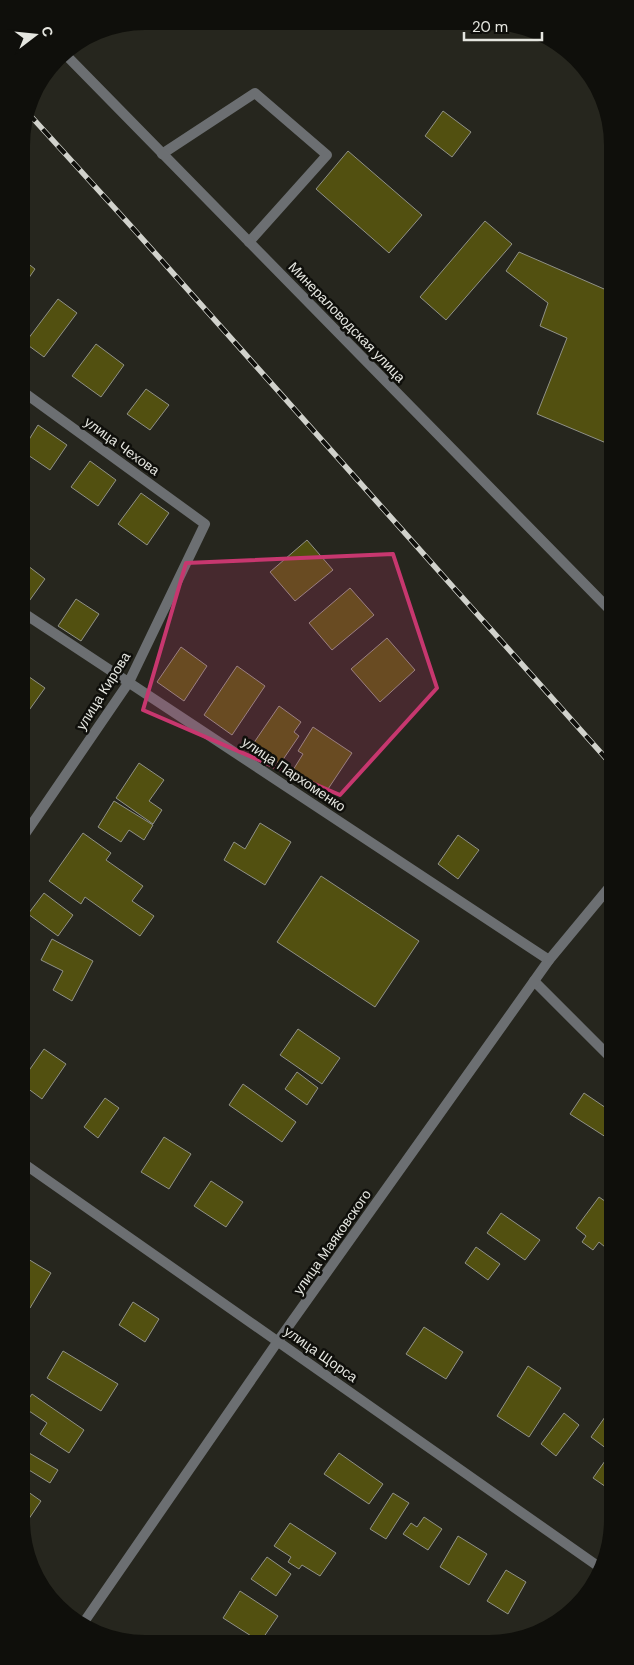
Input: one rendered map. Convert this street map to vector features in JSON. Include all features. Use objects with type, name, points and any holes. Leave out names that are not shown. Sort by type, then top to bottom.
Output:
[{"type":"street","name":"Минераловодская улица","points":[[69,58],[604,604]]},
{"type":"street","points":[[162,154],[255,93],[327,155],[249,242]]},
{"type":"street","name":"улица Чехова","points":[[30,397],[205,524]]},
{"type":"street","name":"улица Кирова","points":[[30,827],[129,682],[205,524]]},
{"type":"street","name":"улица Пархоменко","points":[[30,617],[549,960]]},
{"type":"street","name":"улица Маяковского","points":[[86,1619],[278,1341],[534,981],[604,894]]},
{"type":"street","points":[[534,981],[604,1051]]},
{"type":"street","name":"улица Щорса","points":[[30,1168],[595,1564]]},
{"type":"highlighted area","points":[[393,554],[437,688],[340,795],[143,710],[186,563]]},
{"type":"building","points":[[443,111],[471,132],[452,157],[425,136]]},
{"type":"building","points":[[348,151],[422,215],[389,253],[316,189]]},
{"type":"building","points":[[485,221],[512,244],[446,320],[420,297]]},
{"type":"building","points":[[519,252],[604,289],[604,442],[537,414],[567,338],[540,326],[548,303],[506,271]]},
{"type":"building","points":[[30,265],[35,269],[30,276]]},
{"type":"building","points":[[58,299],[77,313],[44,357],[30,347],[30,336]]},
{"type":"building","points":[[96,344],[124,365],[101,397],[72,376]]},
{"type":"building","points":[[146,389],[169,405],[150,430],[127,414]]},
{"type":"building","points":[[38,425],[67,445],[50,470],[30,456],[30,438]]},
{"type":"building","points":[[90,461],[116,480],[98,506],[71,487]]},
{"type":"building","points":[[141,493],[169,513],[147,545],[118,524]]},
{"type":"building","points":[[307,540],[333,570],[295,601],[270,572]]},
{"type":"building","points":[[30,567],[45,579],[30,600]]},
{"type":"building","points":[[350,588],[374,615],[332,650],[309,623]]},
{"type":"building","points":[[76,599],[99,614],[81,641],[58,626]]},
{"type":"building","points":[[387,638],[415,670],[380,702],[351,669]]},
{"type":"building","points":[[181,647],[207,666],[184,701],[157,682]]},
{"type":"building","points":[[237,666],[265,686],[232,735],[204,715]]},
{"type":"building","points":[[30,678],[45,688],[30,709]]},
{"type":"building","points":[[279,706],[301,722],[294,732],[299,736],[280,764],[253,744]]},
{"type":"building","points":[[313,727],[352,753],[326,792],[293,770],[303,754],[298,751]]},
{"type":"building","points":[[139,763],[164,780],[149,801],[162,810],[153,824],[116,798]]},
{"type":"building","points":[[114,801],[153,825],[144,840],[129,830],[121,842],[98,827]]},
{"type":"building","points":[[260,823],[291,842],[265,885],[224,860],[234,842],[245,849]]},
{"type":"building","points":[[83,833],[111,853],[106,860],[143,886],[132,901],[154,916],[140,936],[85,897],[81,904],[49,881]]},
{"type":"building","points":[[458,835],[479,850],[458,879],[438,864]]},
{"type":"building","points":[[321,876],[419,941],[375,1007],[277,942]]},
{"type":"building","points":[[44,893],[73,915],[58,936],[30,915],[30,911]]},
{"type":"building","points":[[52,939],[93,961],[72,1001],[53,990],[63,971],[41,960]]},
{"type":"building","points":[[298,1029],[340,1058],[322,1084],[280,1055]]},
{"type":"building","points":[[44,1049],[66,1064],[42,1099],[30,1090],[30,1069]]},
{"type":"building","points":[[297,1072],[318,1088],[307,1105],[285,1089]]},
{"type":"building","points":[[243,1084],[296,1122],[282,1142],[229,1105]]},
{"type":"building","points":[[584,1093],[604,1107],[604,1136],[570,1114]]},
{"type":"building","points":[[105,1098],[119,1108],[98,1138],[84,1127]]},
{"type":"building","points":[[164,1137],[191,1154],[169,1189],[141,1172]]},
{"type":"building","points":[[211,1181],[243,1202],[226,1227],[194,1206]]},
{"type":"building","points":[[599,1197],[604,1200],[604,1246],[599,1242],[593,1250],[582,1242],[586,1236],[576,1228]]},
{"type":"building","points":[[501,1213],[540,1240],[525,1260],[487,1233]]},
{"type":"building","points":[[476,1247],[500,1264],[488,1280],[465,1263]]},
{"type":"building","points":[[30,1260],[51,1273],[30,1308]]},
{"type":"building","points":[[133,1302],[159,1319],[145,1342],[119,1325]]},
{"type":"building","points":[[424,1327],[463,1352],[446,1379],[406,1354]]},
{"type":"building","points":[[63,1351],[118,1384],[101,1411],[47,1378]]},
{"type":"building","points":[[528,1366],[561,1388],[529,1437],[497,1416]]},
{"type":"building","points":[[32,1394],[84,1430],[69,1453],[40,1434],[47,1423],[30,1412],[30,1397]]},
{"type":"building","points":[[564,1413],[579,1425],[556,1456],[541,1444]]},
{"type":"building","points":[[604,1418],[604,1447],[591,1437]]},
{"type":"building","points":[[339,1453],[383,1484],[369,1504],[324,1474]]},
{"type":"building","points":[[30,1454],[58,1470],[50,1483],[30,1471]]},
{"type":"building","points":[[604,1462],[604,1486],[593,1478]]},
{"type":"building","points":[[30,1493],[41,1501],[30,1517]]},
{"type":"building","points":[[393,1493],[409,1503],[386,1539],[370,1529]]},
{"type":"building","points":[[424,1517],[442,1529],[428,1550],[403,1534],[411,1523],[417,1527]]},
{"type":"building","points":[[290,1523],[336,1553],[320,1576],[302,1565],[299,1569],[288,1562],[291,1557],[274,1546]]},
{"type":"building","points":[[458,1536],[487,1554],[469,1585],[440,1567]]},
{"type":"building","points":[[267,1557],[291,1574],[276,1596],[251,1579]]},
{"type":"building","points":[[506,1570],[526,1582],[508,1614],[487,1601]]},
{"type":"building","points":[[240,1591],[278,1616],[265,1635],[250,1635],[223,1618]]},
{"type":"railway","points":[[33,119],[604,756]]}]
